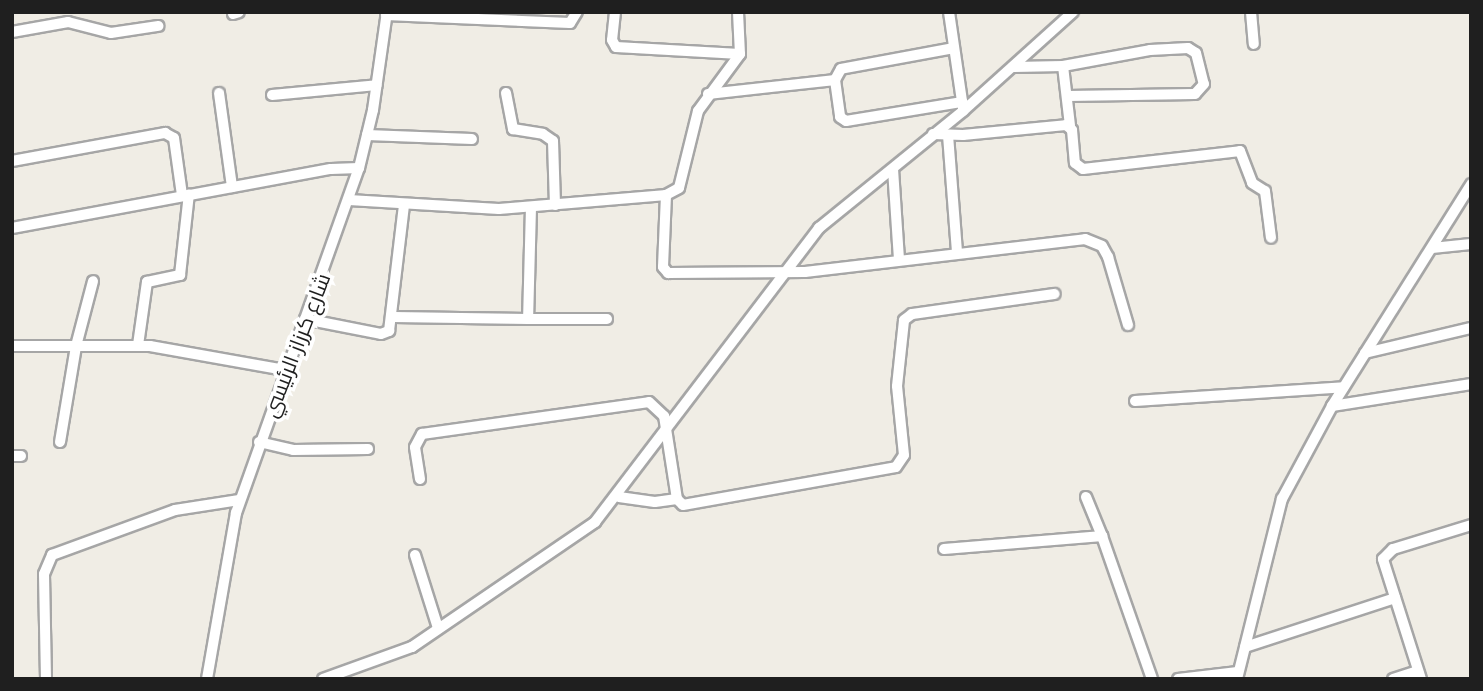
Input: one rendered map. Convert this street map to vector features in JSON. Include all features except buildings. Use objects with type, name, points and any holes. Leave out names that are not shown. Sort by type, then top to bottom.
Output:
[{"type":"street","points":[[387,14],[570,23],[577,12]]},
{"type":"street","points":[[615,12],[612,40],[616,47],[740,54]]},
{"type":"street","points":[[349,200],[404,205],[531,207],[666,195],[679,188],[688,137],[708,94],[740,54],[738,12]]},
{"type":"street","points":[[949,12],[963,106]]},
{"type":"street","points":[[1053,12],[1059,24]]},
{"type":"street","points":[[323,679],[402,653],[595,522],[619,497],[666,425],[827,220],[893,169],[963,106],[1014,67],[1073,12]]},
{"type":"street","points":[[1251,12],[1254,44]]},
{"type":"street","name":"شارع كرزاز الرئيسي","points":[[208,679],[223,570],[239,500],[359,168],[377,85],[387,14]]},
{"type":"street","points":[[12,32],[68,22],[111,33],[158,26]]},
{"type":"street","points":[[954,48],[841,69],[835,79],[839,117],[844,121],[963,106]]},
{"type":"street","points":[[1014,67],[1063,65],[1188,48],[1196,53],[1204,85],[1195,94],[1068,96]]},
{"type":"street","points":[[1063,65],[1074,163],[1083,169],[1240,151],[1252,183],[1265,191],[1270,238]]},
{"type":"street","points":[[708,94],[835,79]]},
{"type":"street","points":[[272,95],[377,85]]},
{"type":"street","points":[[219,93],[232,187]]},
{"type":"street","points":[[506,93],[513,129],[543,134],[553,141],[555,205]]},
{"type":"street","points":[[933,134],[1070,126]]},
{"type":"street","points":[[12,161],[165,133],[174,138],[186,194],[180,275],[146,282],[138,345]]},
{"type":"street","points":[[367,135],[472,139]]},
{"type":"street","points":[[948,135],[957,252]]},
{"type":"street","points":[[13,232],[128,209],[186,194],[331,169],[359,168]]},
{"type":"street","points":[[893,169],[899,260]]},
{"type":"street","points":[[1178,679],[1237,675],[1282,499],[1332,406],[1470,186]]},
{"type":"street","points":[[666,195],[663,267],[668,273],[783,274],[957,252],[1096,242],[1108,257],[1128,326]]},
{"type":"street","points":[[304,320],[381,334],[390,331],[394,317],[404,205]]},
{"type":"street","points":[[528,319],[531,207]]},
{"type":"street","points":[[1432,248],[1471,244]]},
{"type":"street","points":[[60,442],[76,346],[93,281]]},
{"type":"street","points":[[420,480],[416,439],[427,433],[649,402],[661,410],[666,425],[677,499],[683,505],[896,467],[904,455],[897,386],[904,320],[912,314],[1055,294]]},
{"type":"street","points":[[394,317],[607,319]]},
{"type":"street","points":[[1365,353],[1471,328]]},
{"type":"street","points":[[12,346],[138,345],[285,370]]},
{"type":"street","points":[[1332,406],[1471,384]]},
{"type":"street","points":[[1135,401],[1344,387]]},
{"type":"street","points":[[259,442],[293,450],[368,449]]},
{"type":"street","points":[[619,497],[655,502],[677,499]]},
{"type":"street","points":[[1086,497],[1152,679]]},
{"type":"street","points":[[46,679],[44,574],[50,557],[163,513],[239,500]]},
{"type":"street","points":[[1393,679],[1419,675],[1395,598],[1385,554],[1471,525]]},
{"type":"street","points":[[944,549],[1102,536]]},
{"type":"street","points":[[415,555],[438,628]]},
{"type":"street","points":[[1245,647],[1395,598]]}]
